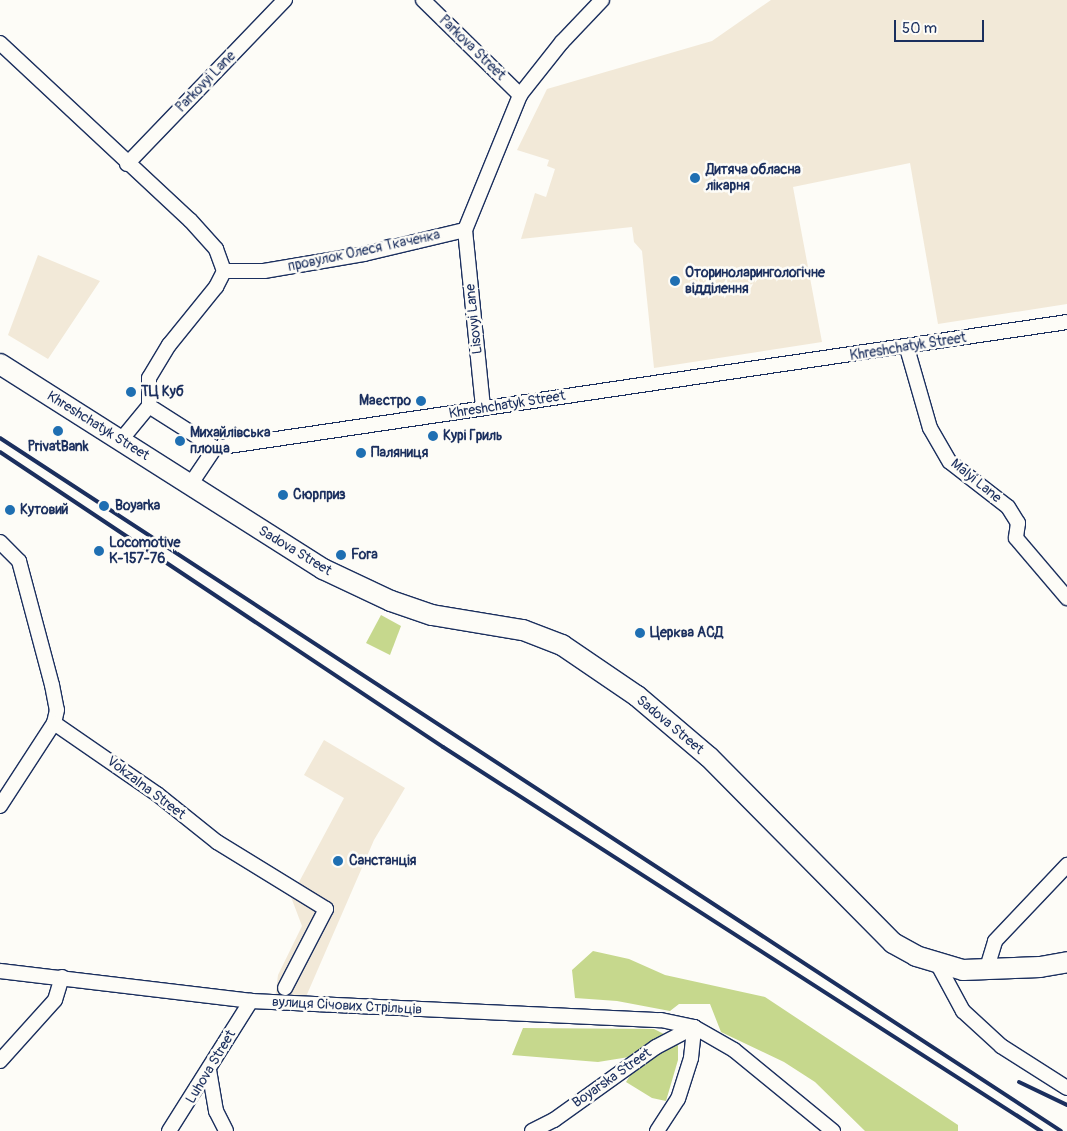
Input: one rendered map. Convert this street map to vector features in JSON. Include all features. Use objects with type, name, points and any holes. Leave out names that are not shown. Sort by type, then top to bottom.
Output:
[{"type":"street","name":"Parkovyi Lane","points":[[127,164],[285,0]]},
{"type":"street","name":"Parkova Street","points":[[423,0],[520,95]]},
{"type":"street","points":[[465,230],[520,95],[562,42],[602,0]]},
{"type":"street","points":[[0,43],[127,164],[190,220],[216,249],[224,271],[216,287],[169,345],[149,378],[149,406],[120,440]]},
{"type":"street","name":"провулок Олеся Ткаченка","points":[[224,271],[264,270],[364,254],[465,230]]},
{"type":"street","name":"Lisovyi Lane","points":[[465,230],[483,408]]},
{"type":"street","name":"Khreshchatyk Street","points":[[215,448],[907,348],[1067,322]]},
{"type":"street","name":"Malyi Lane","points":[[907,348],[930,428],[950,462],[1008,507],[1018,522],[1016,538],[1067,598]]},
{"type":"street","name":"Khreshchatyk Street","points":[[0,364],[190,485]]},
{"type":"street","points":[[149,406],[215,448],[190,485]]},
{"type":"street","name":"Sadova Street","points":[[190,485],[323,569],[392,601],[432,615],[523,630],[562,645],[637,696],[709,757],[893,943],[937,963],[963,970],[986,971],[1067,962]]},
{"type":"street","points":[[0,542],[20,565],[57,710],[54,723],[0,806]]},
{"type":"street","name":"Vokzalna Street","points":[[54,723],[157,794],[217,842],[326,909],[285,988]]},
{"type":"street","points":[[986,971],[995,941],[1067,865]]},
{"type":"street","points":[[937,963],[962,1010],[1001,1046],[1067,1088]]},
{"type":"street","name":"вулиця Січових Стрільців","points":[[0,971],[62,976],[250,1001],[661,1020],[694,1027],[734,1050],[833,1131]]},
{"type":"street","points":[[0,1061],[55,1000],[62,976]]},
{"type":"street","name":"Luhova Street","points":[[169,1131],[210,1070],[250,1001]]},
{"type":"street","points":[[657,1131],[678,1099],[691,1058],[694,1027]]},
{"type":"street","name":"Boyarska Street","points":[[532,1131],[554,1120],[656,1047],[694,1027]]},
{"type":"street","points":[[210,1070],[216,1111],[226,1131]]},
{"type":"shaded area","name":"Дитяча обласна лікарня","points":[[771,0],[1067,0],[1067,304],[938,324],[910,163],[793,187],[822,342],[654,368],[642,251],[634,242],[632,227],[521,239],[535,193],[546,197],[555,169],[547,166],[549,160],[517,150],[547,89],[712,41]]},
{"type":"shaded area","points":[[38,255],[100,281],[48,359],[8,335]]},
{"type":"shaded area","name":"Санстанція","points":[[324,740],[405,788],[374,840],[305,999],[275,999],[278,975],[302,926],[291,897],[344,798],[304,775]]},
{"type":"green space","points":[[381,615],[401,626],[390,655],[366,643]]},
{"type":"green space","points":[[593,951],[629,959],[665,975],[765,997],[958,1125],[958,1131],[865,1131],[815,1082],[784,1062],[721,1032],[710,1004],[679,1004],[670,1011],[617,1001],[575,998],[572,970]]},
{"type":"green space","points":[[523,1028],[654,1029],[678,1041],[678,1060],[666,1101],[652,1098],[626,1082],[634,1069],[629,1057],[598,1062],[512,1055]]},
{"type":"railway","points":[[0,438],[1061,1131]]},
{"type":"railway","points":[[0,452],[443,747],[1041,1131]]},
{"type":"railway","points":[[1019,1082],[1067,1105]]},
{"type":"place","name":"Дитяча обласна лікарня","points":[[695,178]]},
{"type":"place","name":"Оториноларингологічне відділення","points":[[675,281]]},
{"type":"place","name":"ТЦ Куб","points":[[131,392]]},
{"type":"place","name":"Маєстро","points":[[421,401]]},
{"type":"place","name":"PrivatBank","points":[[58,431]]},
{"type":"place","name":"Курі Гриль","points":[[433,436]]},
{"type":"place","name":"Михайлівська площа","points":[[180,441]]},
{"type":"place","name":"Паляниця","points":[[361,453]]},
{"type":"place","name":"Сюрприз","points":[[283,495]]},
{"type":"place","name":"Boyarka","points":[[104,506]]},
{"type":"place","name":"Кутовий","points":[[10,510]]},
{"type":"place","name":"Locomotive K-157-76","points":[[99,551]]},
{"type":"place","name":"Fora","points":[[341,555]]},
{"type":"place","name":"Церква АСД","points":[[640,633]]},
{"type":"place","name":"Санстанція","points":[[338,861]]}]
